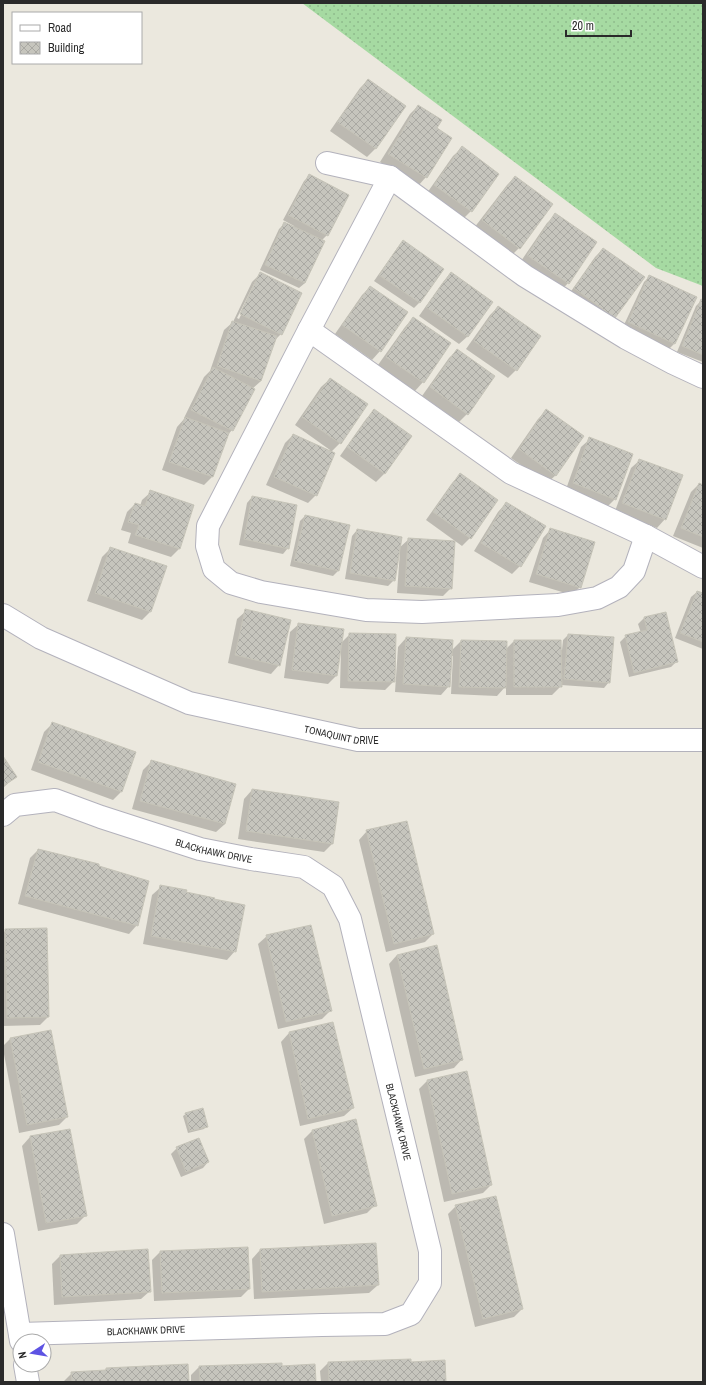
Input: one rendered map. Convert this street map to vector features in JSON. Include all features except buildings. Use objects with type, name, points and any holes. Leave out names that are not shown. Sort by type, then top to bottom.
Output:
[{"type":"street","points":[[327,163],[390,177],[525,276],[626,338],[673,363],[703,376]]},
{"type":"street","points":[[390,177],[208,526],[207,546],[214,570],[231,583],[261,592],[366,610],[422,612],[558,605],[597,598],[619,587],[634,571],[646,536]]},
{"type":"street","points":[[309,330],[511,473],[646,536],[703,567]]},
{"type":"street","name":"TONAQUINT DRIVE","points":[[3,615],[41,638],[189,703],[358,740],[703,740]]},
{"type":"street","name":"BLACKHAWK DRIVE","points":[[3,815],[15,805],[55,800],[101,817],[200,849],[251,859],[304,866],[333,886],[350,919],[430,1251],[430,1282],[427,1289],[411,1314],[385,1324],[322,1325],[52,1337]]},
{"type":"street","name":"BLACKHAWK DRIVE","points":[[3,1234],[19,1333]]},
{"type":"green space","points":[[302,3],[703,3],[703,286],[656,268]]}]
